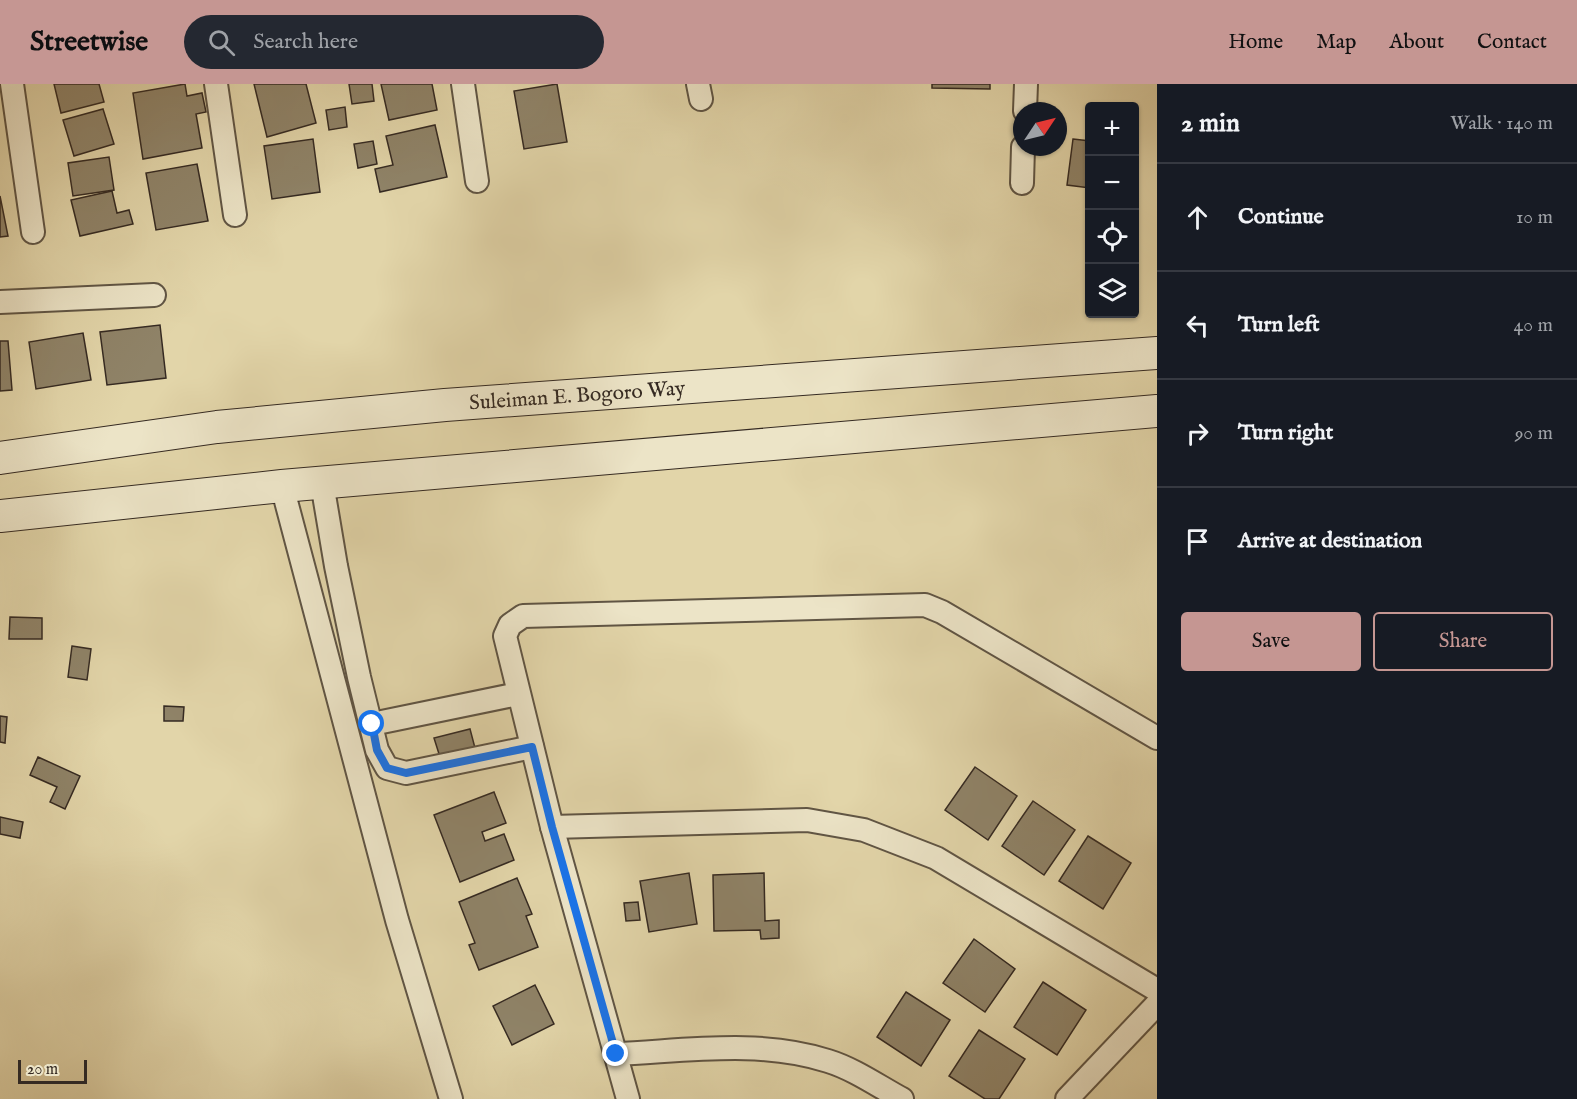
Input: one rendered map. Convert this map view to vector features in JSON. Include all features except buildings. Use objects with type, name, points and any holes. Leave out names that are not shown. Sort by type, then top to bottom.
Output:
[{"type":"street","points":[[12,84],[33,232]]},
{"type":"street","points":[[216,84],[235,216]]},
{"type":"street","points":[[463,84],[477,181]]},
{"type":"street","points":[[1025,102],[1026,84]]},
{"type":"street","points":[[1022,183],[1023,156]]},
{"type":"street","points":[[0,302],[154,295]]},
{"type":"street","name":"Suleiman E. Bogoro Way","points":[[0,458],[216,427],[446,405],[1157,352]]},
{"type":"street","points":[[0,516],[282,486],[1157,411]]},
{"type":"street","points":[[322,483],[359,677],[377,750],[387,768],[406,773],[532,747]]},
{"type":"street","points":[[282,486],[397,920],[451,1099]]},
{"type":"street","points":[[628,1099],[552,827],[505,636],[510,625],[523,616],[925,605],[942,612],[1157,738]]},
{"type":"street","points":[[372,724],[518,694]]},
{"type":"street","points":[[552,827],[807,820],[864,830],[936,858],[1157,990]]},
{"type":"street","points":[[1067,1099],[1157,1004]]},
{"type":"street","points":[[616,1054],[741,1048],[792,1052],[830,1061],[902,1099]]},
{"type":"route","points":[[372,724],[377,750],[387,768],[406,773],[532,747],[552,827],[616,1054]]}]
